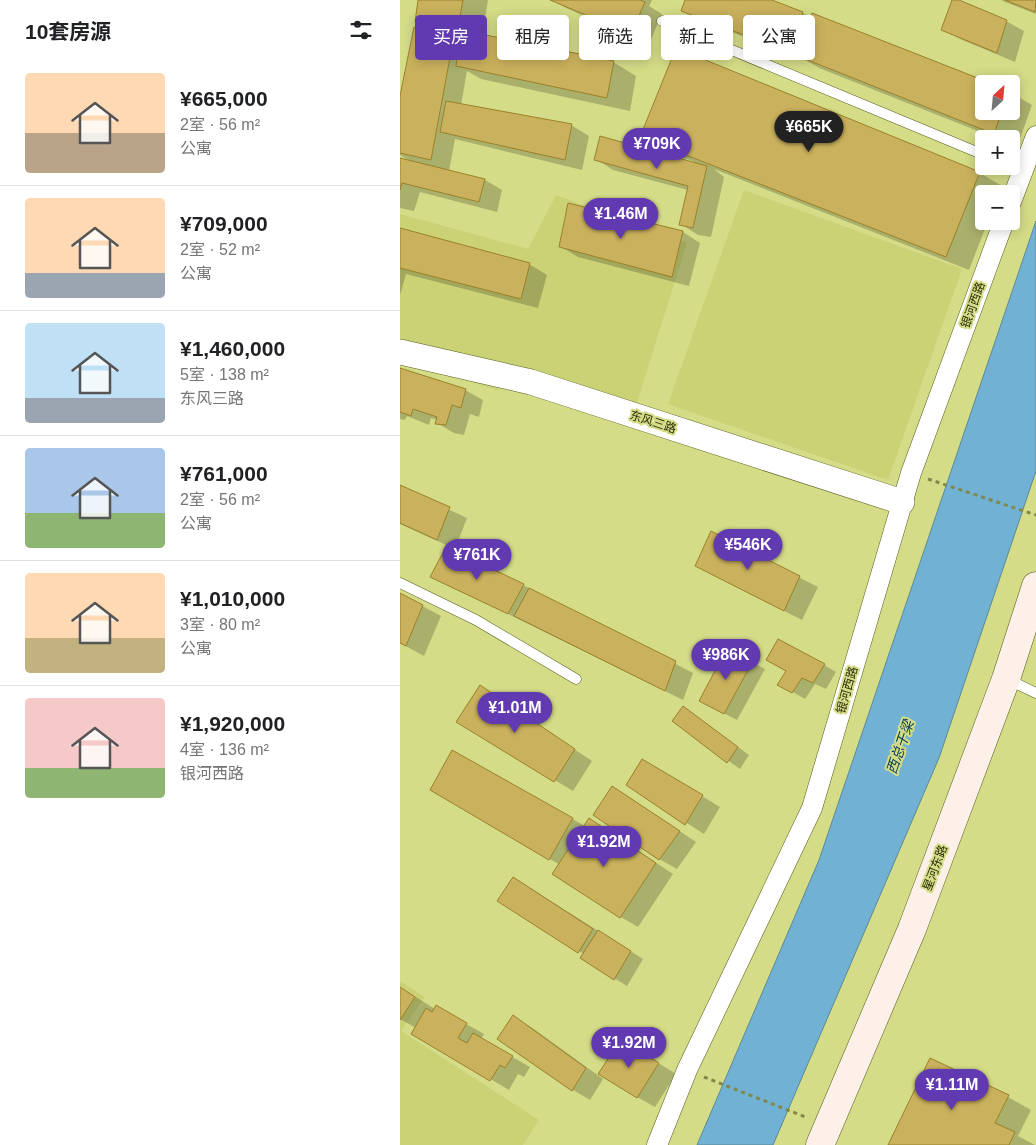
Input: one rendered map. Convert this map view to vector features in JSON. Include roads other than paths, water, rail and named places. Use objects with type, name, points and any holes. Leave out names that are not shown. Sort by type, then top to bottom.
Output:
[{"type":"main road","name":"星河东路","points":[[824,1135],[912,929],[1006,679],[1036,586]]},
{"type":"street","points":[[1020,162],[1036,136]]},
{"type":"street","name":"银河西路","points":[[657,1145],[688,1070],[812,808],[911,473],[1001,230]]},
{"type":"street","name":"东风三路","points":[[400,352],[531,382],[902,502]]},
{"type":"lane","points":[[733,51],[975,151]]},
{"type":"lane","points":[[400,583],[476,620],[576,679]]},
{"type":"lane","points":[[1006,679],[1036,693]]},
{"type":"water","name":"西总干梁","points":[[1036,221],[1036,471],[939,758],[773,1145],[697,1145],[819,860]]}]
